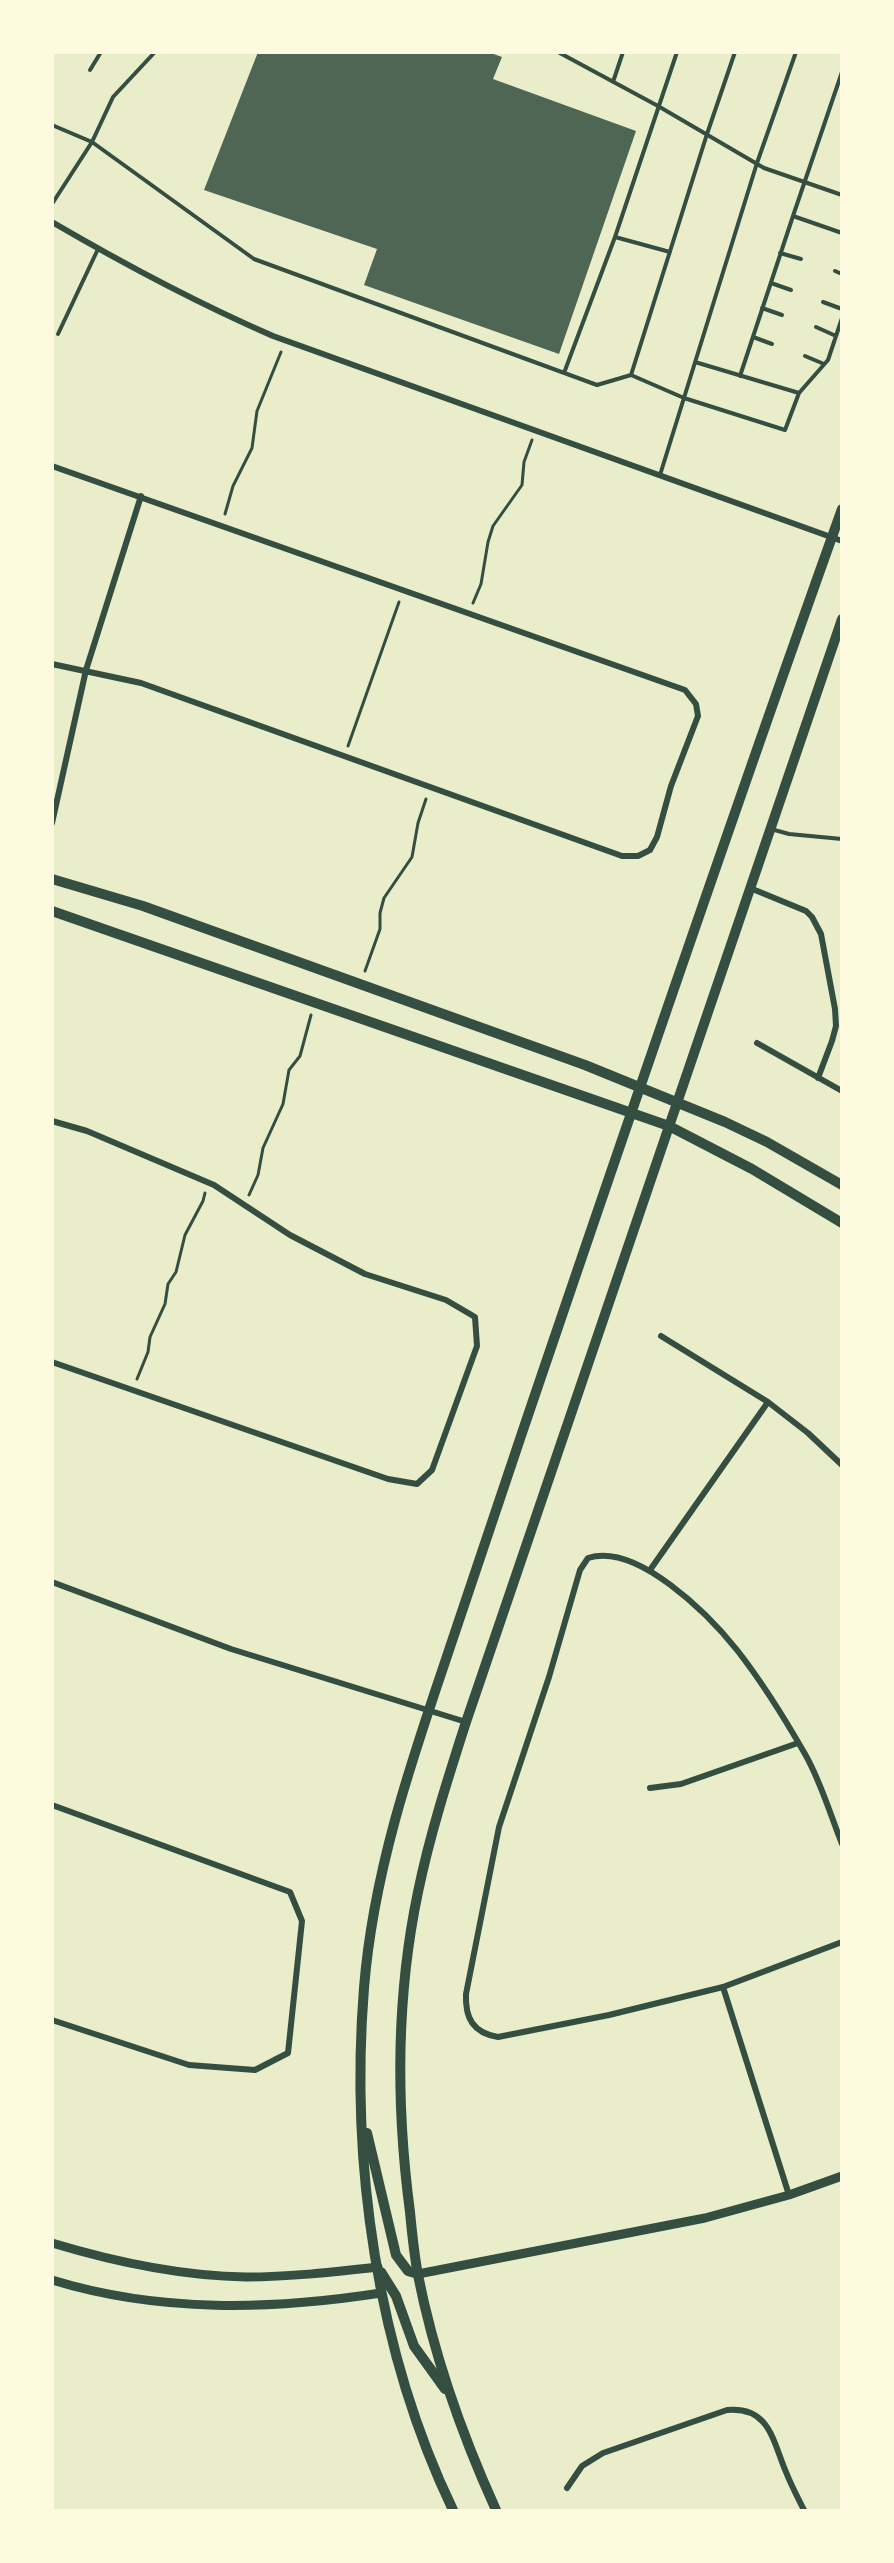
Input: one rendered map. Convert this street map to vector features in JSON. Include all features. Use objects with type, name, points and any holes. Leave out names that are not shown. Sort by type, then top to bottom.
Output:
[{"type":"main road","points":[[453,2511],[408,2394],[381,2294],[364,2161],[360,2104],[364,1985],[375,1908],[393,1823],[428,1712],[640,1087],[837,539],[842,509]]},
{"type":"main road","points":[[496,2511],[451,2396],[418,2274],[403,2158],[400,2103],[401,2048],[406,1969],[418,1893],[432,1832],[466,1722],[842,619]]},
{"type":"main road","points":[[52,879],[143,906],[640,1087],[766,1142],[842,1185]]},
{"type":"main road","points":[[52,911],[669,1126],[752,1169],[842,1223]]},
{"type":"main road","points":[[360,2104],[393,2247],[400,2263],[408,2271],[418,2274]]},
{"type":"main road","points":[[378,2267],[396,2296],[414,2346],[451,2396]]},
{"type":"street","points":[[52,222],[205,307],[285,341],[837,539]]},
{"type":"street","points":[[52,466],[685,690],[696,704],[699,716],[671,786],[657,837],[650,850],[638,856],[622,856],[141,683],[52,664]]},
{"type":"street","points":[[52,823],[86,670],[141,496]]},
{"type":"street","points":[[750,888],[806,911],[813,917],[821,934],[836,1026],[818,1078]]},
{"type":"street","points":[[757,1043],[842,1091]]},
{"type":"street","points":[[52,1121],[87,1131],[207,1182],[290,1235],[365,1274],[446,1300],[475,1317],[477,1346],[432,1470],[417,1484],[388,1479],[52,1362]]},
{"type":"street","points":[[661,1336],[768,1402],[842,1465]]},
{"type":"street","points":[[650,1570],[768,1402]]},
{"type":"street","points":[[842,1844],[822,1791],[798,1743],[736,1649],[685,1598],[650,1570],[610,1556],[600,1555],[588,1558],[580,1570],[549,1677],[495,1841],[466,1994],[466,2011],[475,2029],[487,2035],[506,2036],[723,1987],[842,1942]]},
{"type":"street","points":[[52,1582],[231,1649],[466,1722]]},
{"type":"street","points":[[650,1788],[681,1784],[798,1743]]},
{"type":"street","points":[[52,1805],[290,1892],[302,1921],[288,2053],[255,2070],[189,2066],[52,2020]]},
{"type":"street","points":[[723,1987],[789,2194]]},
{"type":"street","points":[[418,2274],[705,2218],[842,2176]]},
{"type":"street","points":[[52,2243],[88,2254],[150,2267],[216,2276],[276,2276],[378,2267]]},
{"type":"street","points":[[52,2280],[139,2299],[239,2307],[309,2304],[381,2294]]},
{"type":"street","points":[[567,2488],[582,2466],[603,2453],[727,2410],[739,2409],[758,2418],[771,2429],[786,2472],[804,2511]]},
{"type":"lane","points":[[90,70],[100,52]]},
{"type":"lane","points":[[52,204],[92,142],[112,97],[155,52]]},
{"type":"lane","points":[[558,52],[568,55],[757,163],[842,195]]},
{"type":"lane","points":[[613,82],[623,52]]},
{"type":"lane","points":[[564,373],[615,237],[677,52]]},
{"type":"lane","points":[[632,375],[735,52]]},
{"type":"lane","points":[[660,475],[757,163],[796,52]]},
{"type":"lane","points":[[740,376],[842,72]]},
{"type":"lane","points":[[52,125],[92,142],[254,259],[597,385],[632,375],[684,398],[785,430],[799,393],[828,360],[842,318]]},
{"type":"lane","points":[[793,216],[842,233]]},
{"type":"lane","points":[[615,237],[670,252]]},
{"type":"lane","points":[[58,334],[98,249]]},
{"type":"lane","points":[[780,253],[801,259]]},
{"type":"lane","points":[[835,271],[842,274]]},
{"type":"lane","points":[[771,283],[791,290]]},
{"type":"lane","points":[[823,302],[842,309]]},
{"type":"lane","points":[[762,308],[783,315]]},
{"type":"lane","points":[[816,327],[836,336]]},
{"type":"lane","points":[[753,337],[772,344]]},
{"type":"lane","points":[[806,356],[824,364]]},
{"type":"lane","points":[[695,362],[799,393]]},
{"type":"lane","points":[[770,829],[789,834],[842,839]]},
{"type":"path","points":[[222,525],[232,486],[252,448],[261,398],[285,341]]},
{"type":"path","points":[[469,613],[481,584],[493,526],[522,485],[524,462],[535,430]]},
{"type":"path","points":[[345,756],[403,589]]},
{"type":"path","points":[[361,984],[380,929],[380,913],[384,898],[412,857],[421,810],[430,787]]},
{"type":"path","points":[[245,1206],[258,1175],[263,1148],[283,1104],[289,1070],[300,1056],[314,1002]]},
{"type":"path","points":[[133,1390],[148,1352],[150,1337],[165,1304],[168,1284],[176,1272],[186,1235],[203,1201],[207,1182]]},
{"type":"building","points":[[258,52],[488,52],[502,57],[493,79],[636,131],[559,354],[364,285],[377,249],[204,190]]}]
